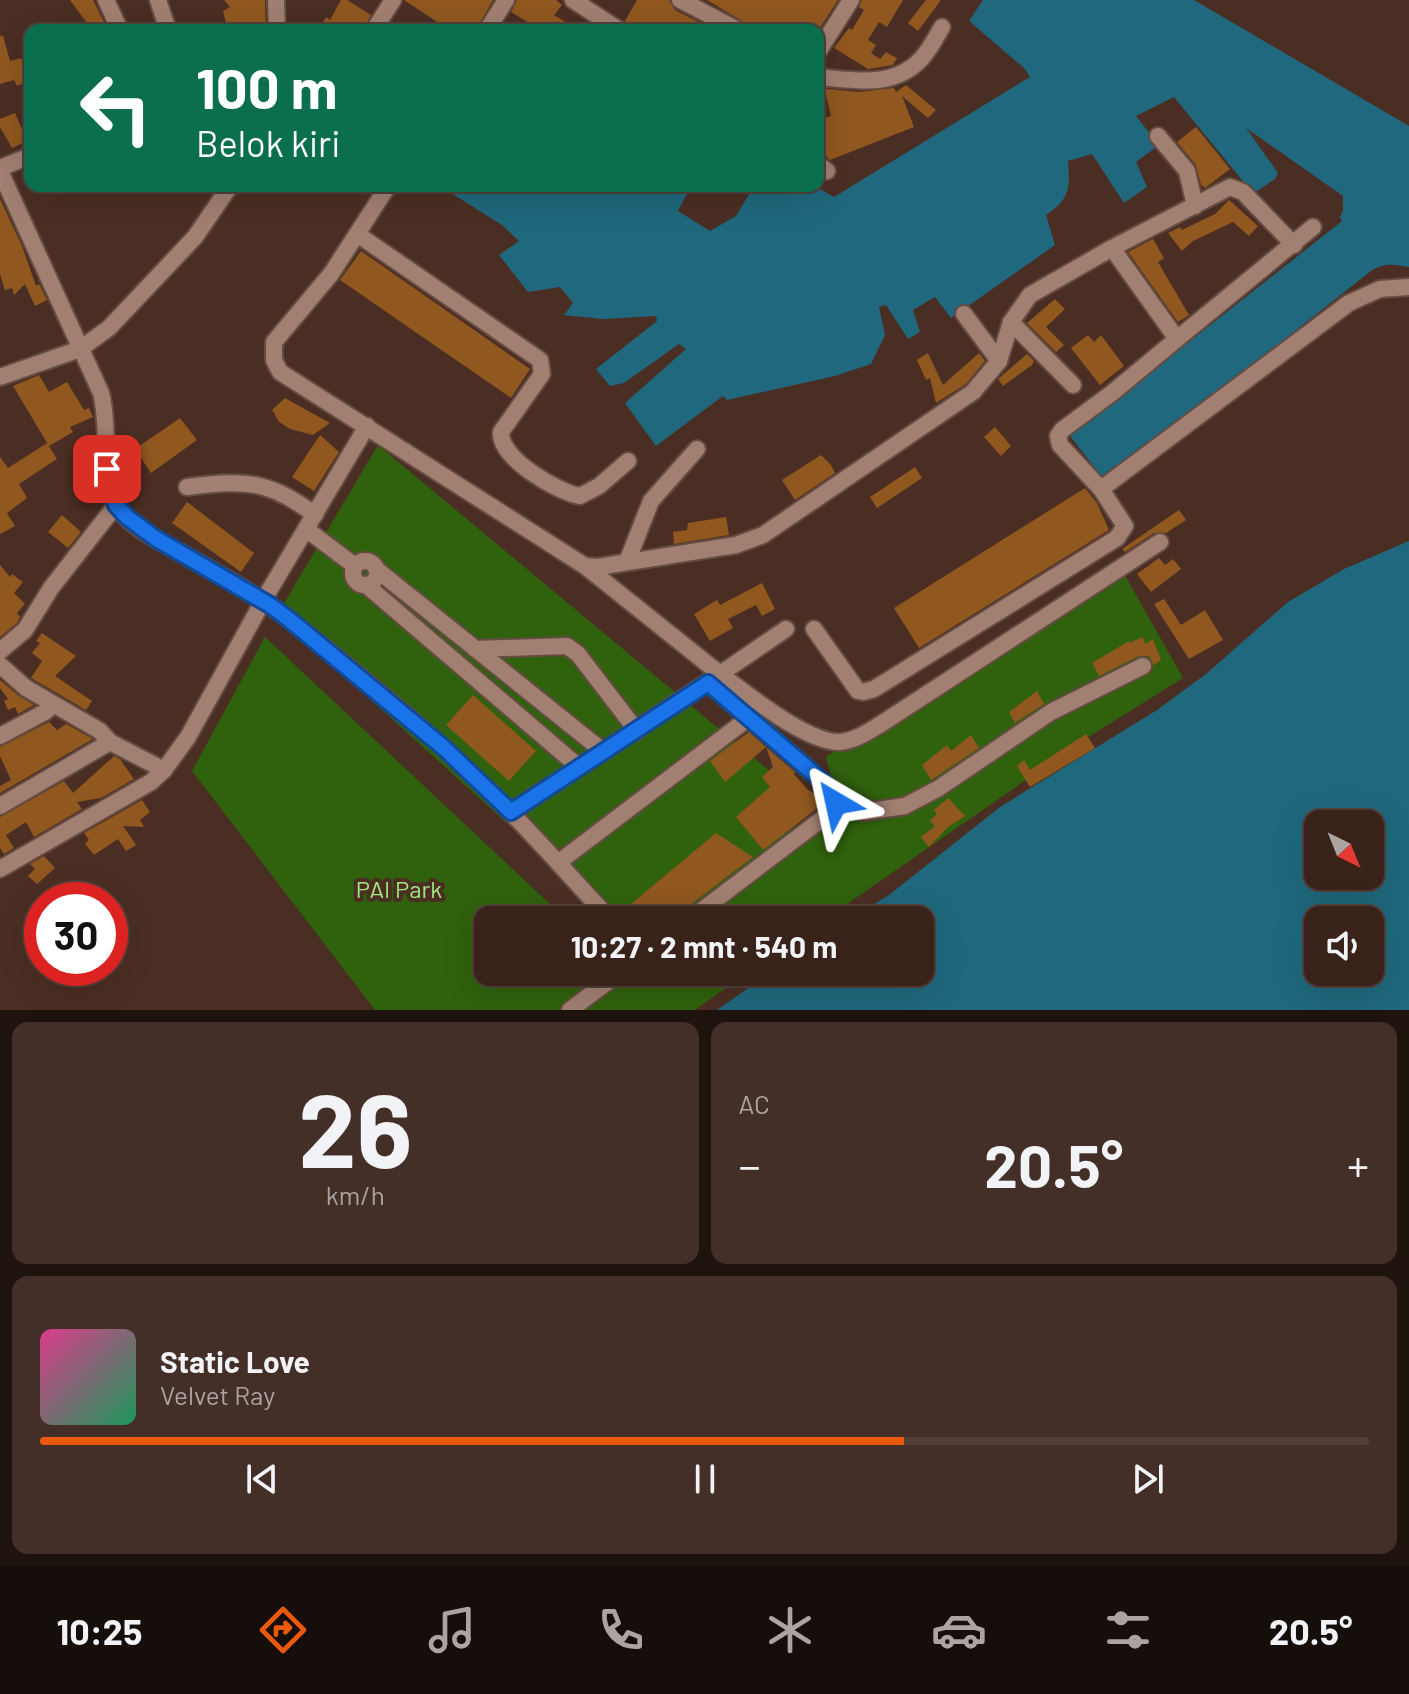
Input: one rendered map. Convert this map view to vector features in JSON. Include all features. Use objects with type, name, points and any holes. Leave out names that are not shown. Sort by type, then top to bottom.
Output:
[{"type":"street","points":[[106,0],[117,24]]},
{"type":"street","points":[[158,0],[166,24]]},
{"type":"street","points":[[276,0],[277,24]]},
{"type":"street","points":[[378,24],[393,0]]},
{"type":"street","points":[[491,24],[506,0]]},
{"type":"street","points":[[573,0],[610,24]]},
{"type":"street","points":[[680,0],[726,24]]},
{"type":"street","points":[[824,43],[851,0]]},
{"type":"street","points":[[824,78],[869,82],[893,77],[922,59],[942,27]]},
{"type":"street","points":[[1158,136],[1187,171],[1195,206]]},
{"type":"street","points":[[24,159],[0,169],[104,403],[107,469],[116,505],[155,538],[263,601],[401,711],[511,812],[598,906]]},
{"type":"street","points":[[585,566],[597,567],[736,545],[763,535],[973,392],[999,361],[1011,322],[1030,295],[1223,190],[1237,188],[1294,245]]},
{"type":"street","points":[[0,377],[80,349],[109,328],[195,237],[226,192]]},
{"type":"street","points":[[384,192],[331,274],[274,342],[274,360],[280,372],[585,566],[714,678],[750,717],[835,795],[864,812],[905,806],[939,788],[1051,712],[1143,666]]},
{"type":"street","points":[[814,629],[858,691],[874,689],[1117,538],[1125,526],[1101,489],[1060,445],[1058,436],[1313,227]]},
{"type":"street","points":[[357,234],[540,360],[542,374],[501,432],[504,448],[523,465],[541,479],[580,496],[599,486],[628,461]]},
{"type":"street","points":[[1112,248],[1177,339]]},
{"type":"street","points":[[1101,489],[1349,303],[1380,289],[1409,287]]},
{"type":"street","points":[[964,314],[999,361]]},
{"type":"street","points":[[1011,322],[1073,385]]},
{"type":"street","points":[[0,869],[151,782],[175,757],[367,426]]},
{"type":"street","points":[[627,562],[651,501],[697,449]]},
{"type":"street","points":[[187,487],[258,484],[286,494],[355,566]]},
{"type":"street","points":[[0,651],[25,630],[51,588],[116,505]]},
{"type":"street","points":[[714,678],[809,733],[833,741],[854,739],[893,717],[1160,542]]},
{"type":"street","points":[[579,767],[366,585],[356,581],[355,566],[366,561],[604,752]]},
{"type":"street","points":[[366,585],[375,579],[376,569]]},
{"type":"street","points":[[511,812],[786,629]]},
{"type":"street","points":[[446,655],[461,636]]},
{"type":"street","points":[[475,649],[567,646],[578,654],[637,731]]},
{"type":"street","points":[[0,665],[26,688],[100,731],[110,742],[164,770]]},
{"type":"street","points":[[0,736],[53,705]]},
{"type":"street","points":[[559,862],[750,717]]},
{"type":"street","points":[[0,806],[110,742]]},
{"type":"street","points":[[707,906],[833,810],[835,795]]},
{"type":"street","points":[[570,1010],[602,986]]},
{"type":"green space","points":[[378,445],[814,808],[758,860],[700,906],[599,906],[277,615]]},
{"type":"green space","points":[[1119,565],[1183,678],[1082,741],[844,906],[722,906],[840,816],[826,757]]},
{"type":"green space","name":"PAI Park","points":[[265,637],[552,906],[474,906],[474,986],[728,986],[695,1010],[375,1010],[192,771]]},
{"type":"water","points":[[983,0],[1194,0],[1409,126],[1409,267],[1385,265],[1371,271],[1105,481],[1070,436],[1342,221],[1343,196],[1246,128],[1278,173],[1275,179],[1256,192],[1251,191],[1174,97],[1136,116],[1159,145],[1136,162],[1147,187],[1124,203],[1092,154],[1068,161],[1067,192],[1060,204],[1046,215],[1055,245],[951,318],[935,297],[913,310],[920,332],[908,339],[886,305],[879,307],[885,335],[871,364],[835,376],[727,400],[723,396],[656,446],[625,403],[686,349],[679,344],[624,383],[610,386],[596,369],[657,321],[656,316],[603,319],[564,315],[573,303],[560,287],[528,292],[499,255],[519,241],[502,225],[450,192],[688,192],[678,211],[710,231],[736,216],[750,192],[824,191],[834,197],[1030,77],[1025,69],[969,21]]},
{"type":"water","points":[[1409,541],[1409,1010],[717,1010],[751,986],[934,986],[934,906],[871,906],[1000,807],[1157,710],[1206,674],[1288,602],[1344,569]]},
{"type":"building","points":[[70,0],[93,0],[105,24],[88,24]]},
{"type":"building","points":[[224,0],[265,0],[266,24],[226,24],[223,11],[230,7]]},
{"type":"building","points":[[341,0],[347,0],[371,15],[366,24],[322,24],[326,17],[330,20]]},
{"type":"building","points":[[404,0],[493,0],[479,24],[440,24]]},
{"type":"building","points":[[517,0],[556,0],[562,5],[554,15],[569,24],[531,24],[511,12]]},
{"type":"building","points":[[637,0],[669,0],[675,10],[702,24],[629,24],[625,21]]},
{"type":"building","points":[[707,0],[838,0],[823,24],[747,24]]},
{"type":"building","points":[[862,0],[903,0],[887,27],[879,22],[868,40],[876,45],[871,53],[880,59],[886,52],[897,58],[893,65],[868,69],[834,48],[849,28],[852,30],[864,10],[859,7]]},
{"type":"building","points":[[926,0],[941,0],[918,31],[908,23]]},
{"type":"building","points":[[0,36],[3,36],[10,61],[21,58],[24,60],[24,83],[17,86],[14,80],[0,84]]},
{"type":"building","points":[[906,85],[936,110],[928,118],[902,96],[914,127],[830,160],[825,155],[824,119],[831,116],[824,89],[859,92],[894,88],[896,92]]},
{"type":"building","points":[[15,113],[24,134],[24,142],[12,148],[0,127],[0,119]]},
{"type":"building","points":[[1196,127],[1230,169],[1205,188],[1201,185],[1196,165],[1177,142]]},
{"type":"building","points":[[0,199],[36,286],[39,284],[47,300],[35,306],[25,284],[14,295],[12,288],[5,290],[0,274]]},
{"type":"building","points":[[1229,200],[1258,226],[1249,236],[1233,222],[1193,241],[1182,251],[1168,233],[1180,227],[1182,230],[1215,214]]},
{"type":"building","points":[[1153,239],[1164,258],[1158,262],[1189,315],[1178,322],[1128,252]]},
{"type":"building","points":[[361,251],[530,369],[511,398],[340,280]]},
{"type":"building","points":[[1055,299],[1065,309],[1046,327],[1064,345],[1056,352],[1027,323]]},
{"type":"building","points":[[1088,335],[1094,342],[1101,335],[1124,366],[1100,385],[1071,348]]},
{"type":"building","points":[[928,353],[943,385],[979,353],[985,361],[966,384],[936,403],[930,378],[926,380],[917,360]]},
{"type":"building","points":[[1027,354],[1034,361],[1032,365],[1003,386],[998,379]]},
{"type":"building","points":[[39,375],[49,392],[67,382],[84,410],[89,408],[93,417],[70,427],[73,432],[49,446],[13,386]]},
{"type":"building","points":[[285,398],[330,423],[313,435],[290,429],[279,422],[272,410]]},
{"type":"building","points":[[180,418],[197,440],[151,473],[135,449]]},
{"type":"building","points":[[995,427],[1011,446],[1001,456],[984,437]]},
{"type":"building","points":[[320,435],[339,452],[314,491],[292,477]]},
{"type":"building","points":[[47,443],[57,459],[19,484],[27,498],[7,513],[15,526],[0,534],[0,457],[8,468]]},
{"type":"building","points":[[821,455],[835,473],[795,500],[782,480]]},
{"type":"building","points":[[915,467],[922,478],[877,508],[870,497]]},
{"type":"building","points":[[1085,488],[1097,503],[1109,530],[919,648],[894,608]]},
{"type":"building","points":[[187,502],[254,553],[241,572],[172,523]]},
{"type":"building","points":[[1179,510],[1186,520],[1166,533],[1154,533],[1125,552],[1122,549]]},
{"type":"building","points":[[62,515],[81,532],[68,548],[48,532]]},
{"type":"building","points":[[726,517],[729,535],[674,544],[673,532],[687,530],[688,523]]},
{"type":"building","points":[[1159,558],[1165,565],[1173,559],[1181,569],[1151,592],[1137,574]]},
{"type":"building","points":[[0,565],[10,577],[12,574],[23,582],[14,593],[25,604],[17,613],[20,617],[17,623],[0,637]]},
{"type":"building","points":[[762,583],[775,609],[762,616],[756,605],[728,619],[733,628],[710,641],[694,614],[717,600],[720,605]]},
{"type":"building","points":[[1164,599],[1181,625],[1205,610],[1223,640],[1189,659],[1154,604]]},
{"type":"building","points":[[42,633],[76,656],[55,676],[92,701],[86,710],[31,678],[42,661],[32,653],[40,643],[36,641]]},
{"type":"building","points":[[1143,637],[1145,644],[1153,639],[1161,660],[1154,665],[1149,656],[1139,656],[1099,676],[1092,663],[1129,641]]},
{"type":"building","points":[[0,680],[34,705],[18,714],[15,707],[8,710],[4,701],[8,699],[0,688]]},
{"type":"building","points":[[1037,691],[1044,704],[1015,723],[1009,712]]},
{"type":"building","points":[[473,695],[536,751],[509,781],[446,725]]},
{"type":"building","points":[[49,722],[57,730],[66,724],[93,739],[0,793],[0,786],[11,780],[0,756],[0,747]]},
{"type":"building","points":[[749,732],[766,747],[725,782],[710,761]]},
{"type":"building","points":[[1086,734],[1095,748],[1030,787],[1017,766],[1024,760],[1030,770]]},
{"type":"building","points":[[971,735],[979,748],[931,780],[922,765],[947,745],[951,751]]},
{"type":"building","points":[[766,747],[795,772],[807,789],[824,800],[763,850],[736,817],[770,787],[762,777],[773,767]]},
{"type":"building","points":[[114,756],[120,759],[134,779],[101,798],[77,802],[82,809],[34,837],[26,822],[6,835],[14,848],[4,854],[0,848],[0,817],[64,781],[73,793]]},
{"type":"building","points":[[948,798],[965,816],[948,827],[929,847],[921,837],[935,826],[930,821],[937,814],[934,810]]},
{"type":"building","points":[[142,800],[150,812],[140,820],[144,827],[123,826],[136,845],[126,851],[118,839],[94,855],[85,844],[89,840],[84,833]]},
{"type":"building","points":[[716,833],[753,857],[689,906],[629,906]]},
{"type":"building","points":[[44,856],[55,868],[39,882],[35,882],[28,876],[35,869],[30,864]]},
{"type":"route","points":[[107,469],[116,505],[127,517],[155,538],[270,605],[291,621],[443,747],[511,812],[708,683],[828,786],[835,795],[836,803]]}]
